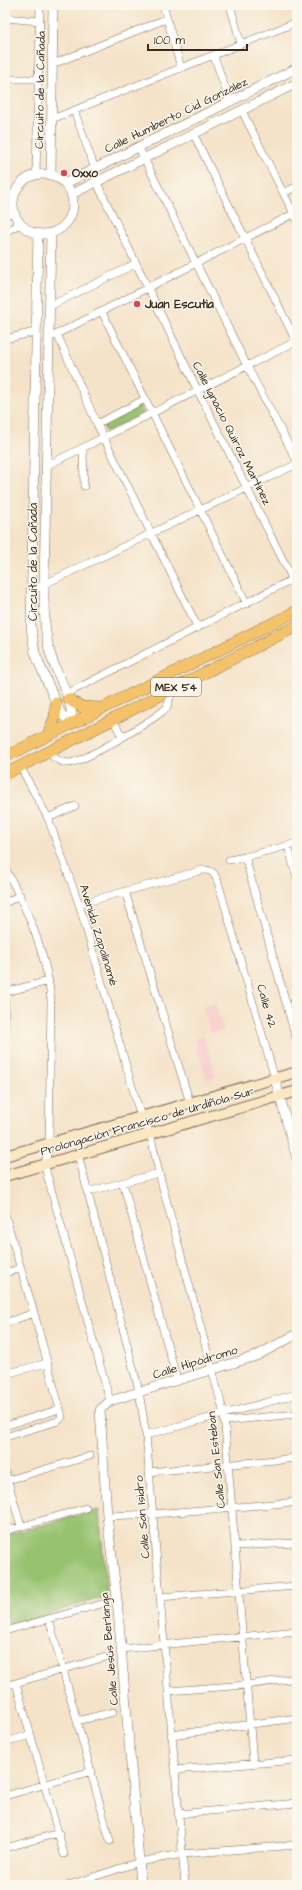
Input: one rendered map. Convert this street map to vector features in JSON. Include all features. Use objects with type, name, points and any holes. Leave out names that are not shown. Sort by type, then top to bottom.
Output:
[{"type":"main road","name":"MEX 54","points":[[5,757],[72,722],[105,708],[297,611]]},
{"type":"main road","name":"MEX 54","points":[[5,774],[297,626]]},
{"type":"main road","points":[[67,697],[85,708],[105,708]]},
{"type":"main road","points":[[48,735],[55,717],[56,703]]},
{"type":"main road","points":[[24,764],[33,755],[68,733],[72,722],[78,725],[87,725],[111,714],[115,713],[116,717]]},
{"type":"main road","name":"Prolongación Francisco de Urdiñola Sur","points":[[5,1156],[297,1072]]},
{"type":"main road","name":"Prolongación Francisco de Urdiñola Sur","points":[[5,1176],[297,1091]]},
{"type":"street","name":"Circuito de la Cañada","points":[[36,174],[40,5]]},
{"type":"street","points":[[162,5],[181,68]]},
{"type":"street","points":[[230,5],[241,44]]},
{"type":"street","name":"Circuito de la Cañada","points":[[51,175],[53,64],[56,6]]},
{"type":"street","points":[[5,18],[39,21]]},
{"type":"street","points":[[53,64],[166,19]]},
{"type":"street","points":[[52,119],[297,22]]},
{"type":"street","points":[[214,56],[230,102]]},
{"type":"street","name":"Calle Humberto Cid González","points":[[66,183],[139,148],[297,68]]},
{"type":"street","points":[[5,79],[38,79]]},
{"type":"street","points":[[275,79],[280,92]]},
{"type":"street","points":[[72,194],[242,112],[297,83]]},
{"type":"street","points":[[74,110],[95,169]]},
{"type":"street","points":[[198,628],[53,336],[245,238],[296,216],[242,112]]},
{"type":"street","points":[[46,466],[297,342],[194,135]]},
{"type":"street","points":[[30,591],[201,511],[297,462],[247,366],[139,148]]},
{"type":"street","points":[[36,174],[51,175],[66,183],[72,194],[74,204],[72,214],[68,223],[60,230],[51,234],[38,234],[26,229],[20,224],[14,211],[13,202],[15,192],[20,184],[27,178],[36,174]]},
{"type":"street","name":"Calle Ignacio Quiroz Martínez","points":[[97,183],[198,391],[295,579],[297,588]]},
{"type":"street","points":[[284,193],[297,186]]},
{"type":"street","points":[[5,216],[14,211]]},
{"type":"street","points":[[5,232],[20,224]]},
{"type":"street","name":"Circuito de la Cañada","points":[[38,234],[30,591],[31,627],[34,647],[39,663],[56,703],[61,714],[72,722]]},
{"type":"street","name":"Circuito de la Cañada","points":[[51,234],[50,306],[53,336],[46,466],[44,585],[48,644],[57,673],[73,710],[72,722]]},
{"type":"street","points":[[50,306],[135,264]]},
{"type":"street","points":[[102,312],[247,604]]},
{"type":"street","points":[[5,339],[35,332]]},
{"type":"street","points":[[98,424],[145,399]]},
{"type":"street","points":[[83,448],[84,486]]},
{"type":"street","points":[[67,697],[295,579]]},
{"type":"street","points":[[51,750],[58,760],[70,763],[77,761],[122,737],[163,711],[167,707],[173,688]]},
{"type":"street","points":[[116,717],[122,737]]},
{"type":"street","name":"Avenida Zapalinamé","points":[[24,764],[48,818],[79,904],[141,1117]]},
{"type":"street","points":[[48,818],[75,806]]},
{"type":"street","points":[[229,860],[297,843]]},
{"type":"street","points":[[288,846],[297,878]]},
{"type":"street","points":[[245,857],[294,1023],[297,1042]]},
{"type":"street","points":[[5,868],[20,895],[30,919],[49,981],[51,1000],[49,1144],[46,1164],[47,1178],[110,1401]]},
{"type":"street","name":"Calle 42","points":[[125,891],[203,870],[211,871],[218,882],[297,1159]]},
{"type":"street","points":[[79,904],[125,891],[190,1104]]},
{"type":"street","points":[[5,902],[20,895]]},
{"type":"street","points":[[5,992],[49,981]]},
{"type":"street","points":[[5,997],[5,1156]]},
{"type":"street","name":"Calle San Esteban","points":[[141,1117],[150,1133],[159,1173],[224,1417],[253,1763]]},
{"type":"street","name":"Calle San Isidro","points":[[78,1154],[138,1391],[146,1435],[185,1885]]},
{"type":"street","points":[[87,1192],[159,1173]]},
{"type":"street","points":[[123,1183],[178,1380]]},
{"type":"street","points":[[5,1215],[6,1225],[21,1268],[62,1417],[58,1421],[5,1437]]},
{"type":"street","points":[[5,1273],[21,1268]]},
{"type":"street","points":[[5,1323],[34,1313]]},
{"type":"street","name":"Calle Hipódromo","points":[[100,1410],[110,1401],[138,1391],[256,1356],[297,1334]]},
{"type":"street","points":[[5,1374],[47,1363]]},
{"type":"street","points":[[146,1435],[224,1417],[297,1394]]},
{"type":"street","points":[[5,1426],[60,1409]]},
{"type":"street","name":"Calle Jesús Berlanga","points":[[100,1410],[107,1516],[121,1649],[141,1885]]},
{"type":"street","points":[[224,1417],[297,1414]]},
{"type":"street","points":[[6,1480],[90,1456]]},
{"type":"street","points":[[149,1472],[297,1458]]},
{"type":"street","points":[[5,1471],[6,1480],[21,1526]]},
{"type":"street","points":[[107,1516],[153,1514],[232,1506],[297,1502]]},
{"type":"street","points":[[5,1531],[86,1508]]},
{"type":"street","points":[[235,1546],[297,1543]]},
{"type":"street","points":[[160,1597],[239,1592],[297,1586]]},
{"type":"street","points":[[5,1631],[105,1603]]},
{"type":"street","points":[[49,1618],[62,1669],[92,1770],[110,1841]]},
{"type":"street","points":[[121,1649],[297,1631]]},
{"type":"street","points":[[5,1686],[106,1657]]},
{"type":"street","points":[[168,1691],[246,1685],[297,1678]]},
{"type":"street","points":[[16,1682],[64,1854]]},
{"type":"street","points":[[77,1721],[113,1712]]},
{"type":"street","points":[[172,1735],[297,1718]]},
{"type":"street","points":[[5,1742],[31,1735]]},
{"type":"street","points":[[174,1770],[297,1760]]},
{"type":"street","points":[[5,1796],[92,1770]]},
{"type":"street","points":[[178,1814],[297,1803]]},
{"type":"street","points":[[5,1848],[59,1833]]},
{"type":"street","points":[[69,1885],[88,1882],[139,1862],[182,1854],[297,1845]]},
{"type":"shaded area","points":[[215,1003],[224,1030],[211,1034],[202,1007]]},
{"type":"shaded area","points":[[204,1036],[216,1077],[207,1080],[194,1039]]},
{"type":"green space","points":[[140,406],[144,413],[106,432],[103,425]]},
{"type":"green space","points":[[99,1510],[107,1596],[10,1626],[5,1609],[5,1535]]},
{"type":"place","name":"Oxxo","points":[[64,173]]},
{"type":"place","name":"Juan Escutia","points":[[137,304]]}]
